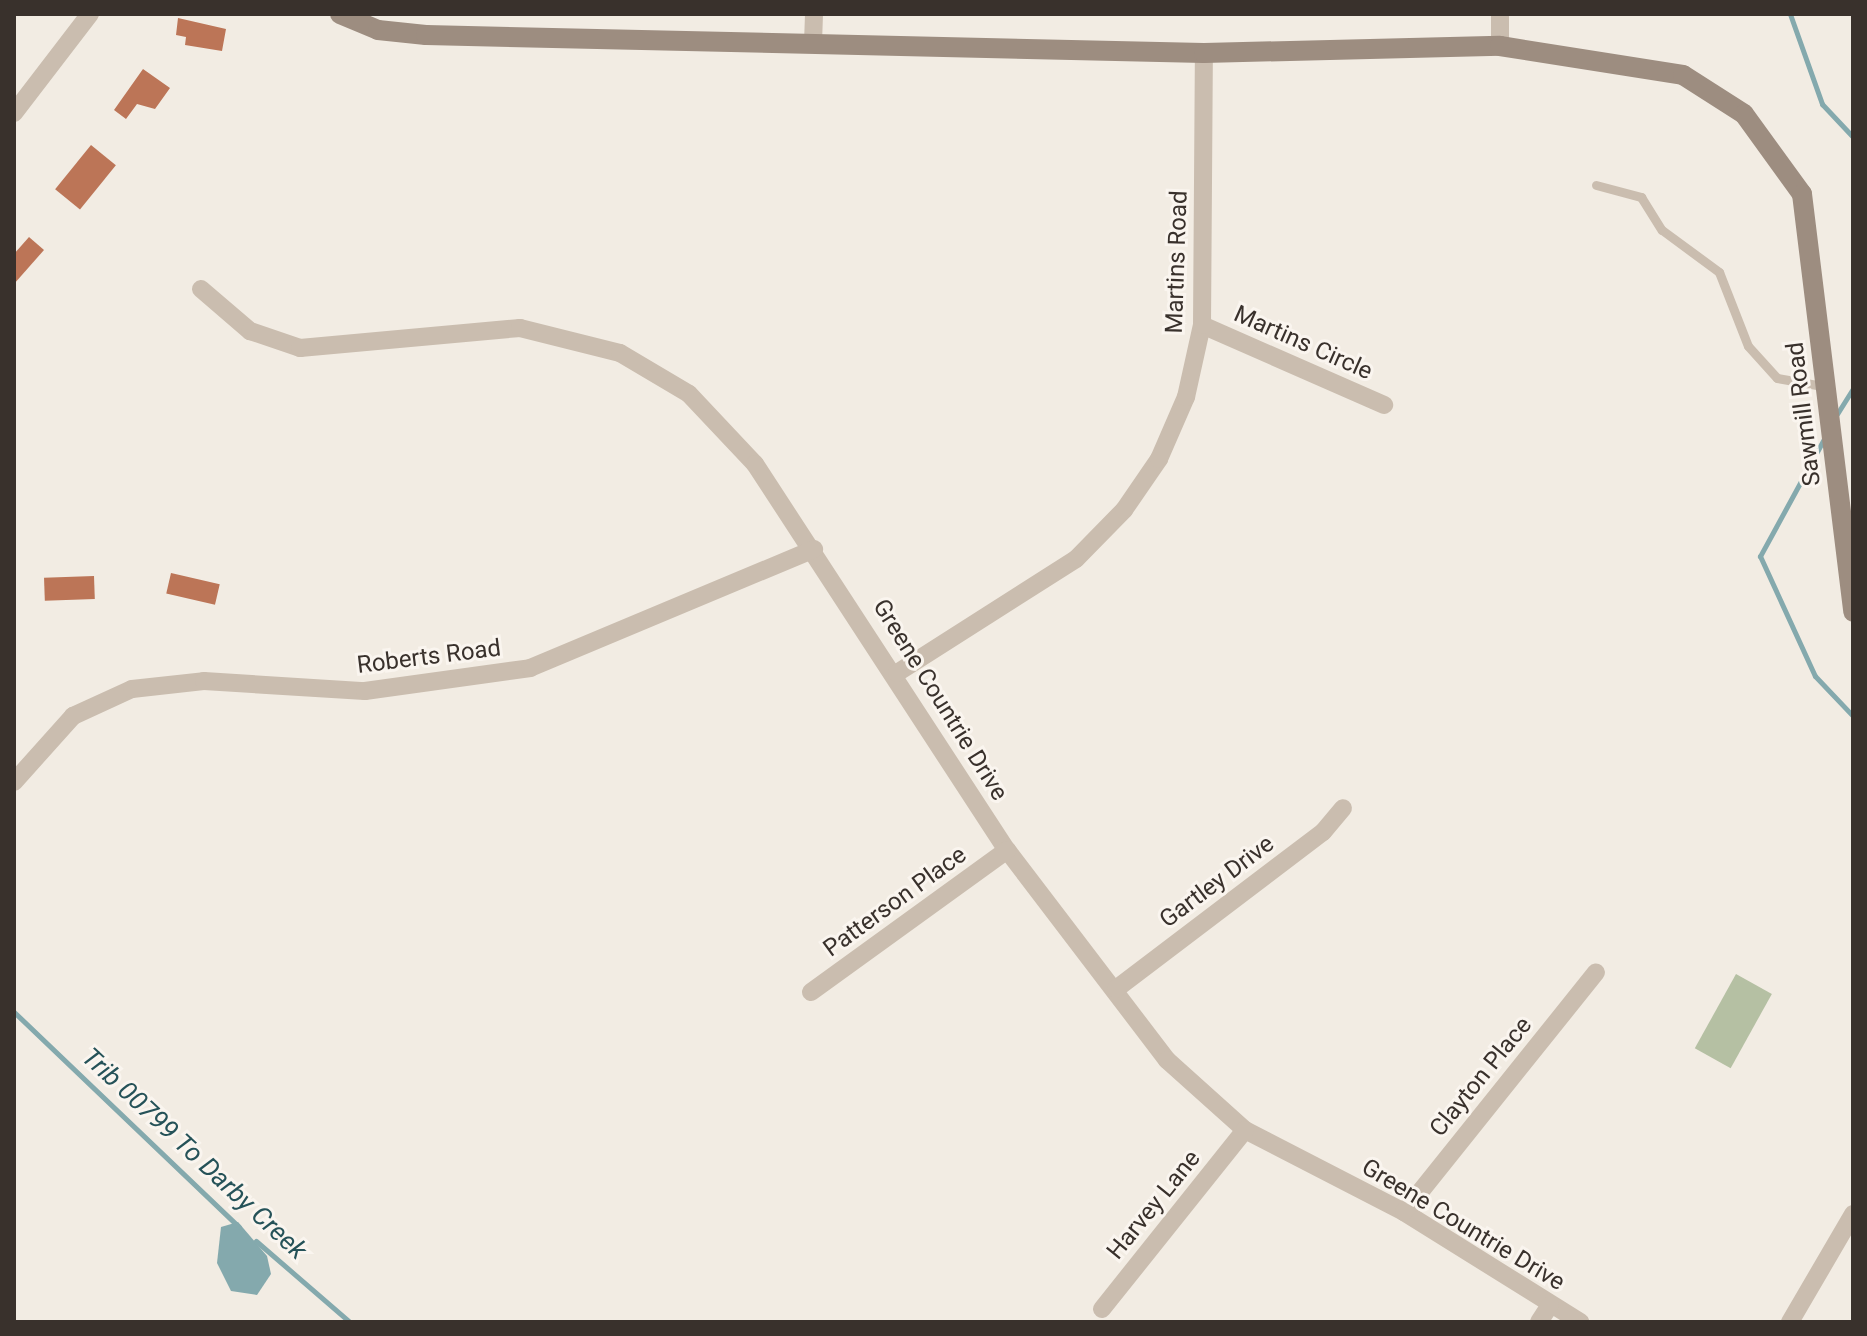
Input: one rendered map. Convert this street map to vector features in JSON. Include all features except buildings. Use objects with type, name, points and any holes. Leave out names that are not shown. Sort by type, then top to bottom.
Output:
[{"type":"street","points":[[14,113],[90,14]]},
{"type":"street","name":"Sawmill Road","points":[[340,14],[378,30],[426,35],[1204,53],[1500,46],[1683,75],[1744,114],[1802,194],[1828,387],[1853,612]]},
{"type":"street","points":[[813,43],[814,14]]},
{"type":"street","points":[[1500,14],[1500,46]]},
{"type":"street","name":"Martins Road","points":[[897,673],[1076,559],[1124,510],[1171,433],[1202,325],[1204,53]]},
{"type":"street","name":"Greene Countrie Drive","points":[[201,289],[250,331],[300,348],[485,327],[551,332],[620,353],[711,414],[814,549],[897,673],[1007,850],[1116,989],[1167,1060],[1245,1130],[1404,1212],[1580,1322]]},
{"type":"street","name":"Martins Circle","points":[[1202,325],[1384,405]]},
{"type":"street","name":"Roberts Road","points":[[14,782],[73,716],[132,689],[191,681],[378,690],[530,668],[814,549]]},
{"type":"street","name":"Gartley Drive","points":[[1116,989],[1323,832],[1343,808]]},
{"type":"street","name":"Patterson Place","points":[[811,992],[1007,850]]},
{"type":"street","name":"Clayton Place","points":[[1404,1212],[1596,972]]},
{"type":"street","name":"Harvey Lane","points":[[1102,1309],[1245,1130]]},
{"type":"street","points":[[1790,1322],[1853,1214]]},
{"type":"street","points":[[1539,1322],[1550,1305]]},
{"type":"lane","points":[[1596,185],[1641,197],[1662,230],[1719,272],[1748,346],[1777,378],[1828,387]]},
{"type":"green space","points":[[1736,974],[1772,994],[1731,1068],[1695,1048]]},
{"type":"water","points":[[238,1222],[267,1256],[271,1274],[257,1295],[231,1291],[217,1263],[221,1227]]},
{"type":"waterway","points":[[1790,14],[1822,104],[1853,137]]},
{"type":"waterway","points":[[1837,414],[1853,388]]},
{"type":"waterway","points":[[1825,437],[1760,556],[1815,676],[1853,716]]},
{"type":"waterway","name":"Trib 00799 To Darby Creek","points":[[14,1012],[239,1227]]},
{"type":"waterway","name":"Trib 00799 To Darby Creek","points":[[256,1241],[350,1322]]}]
